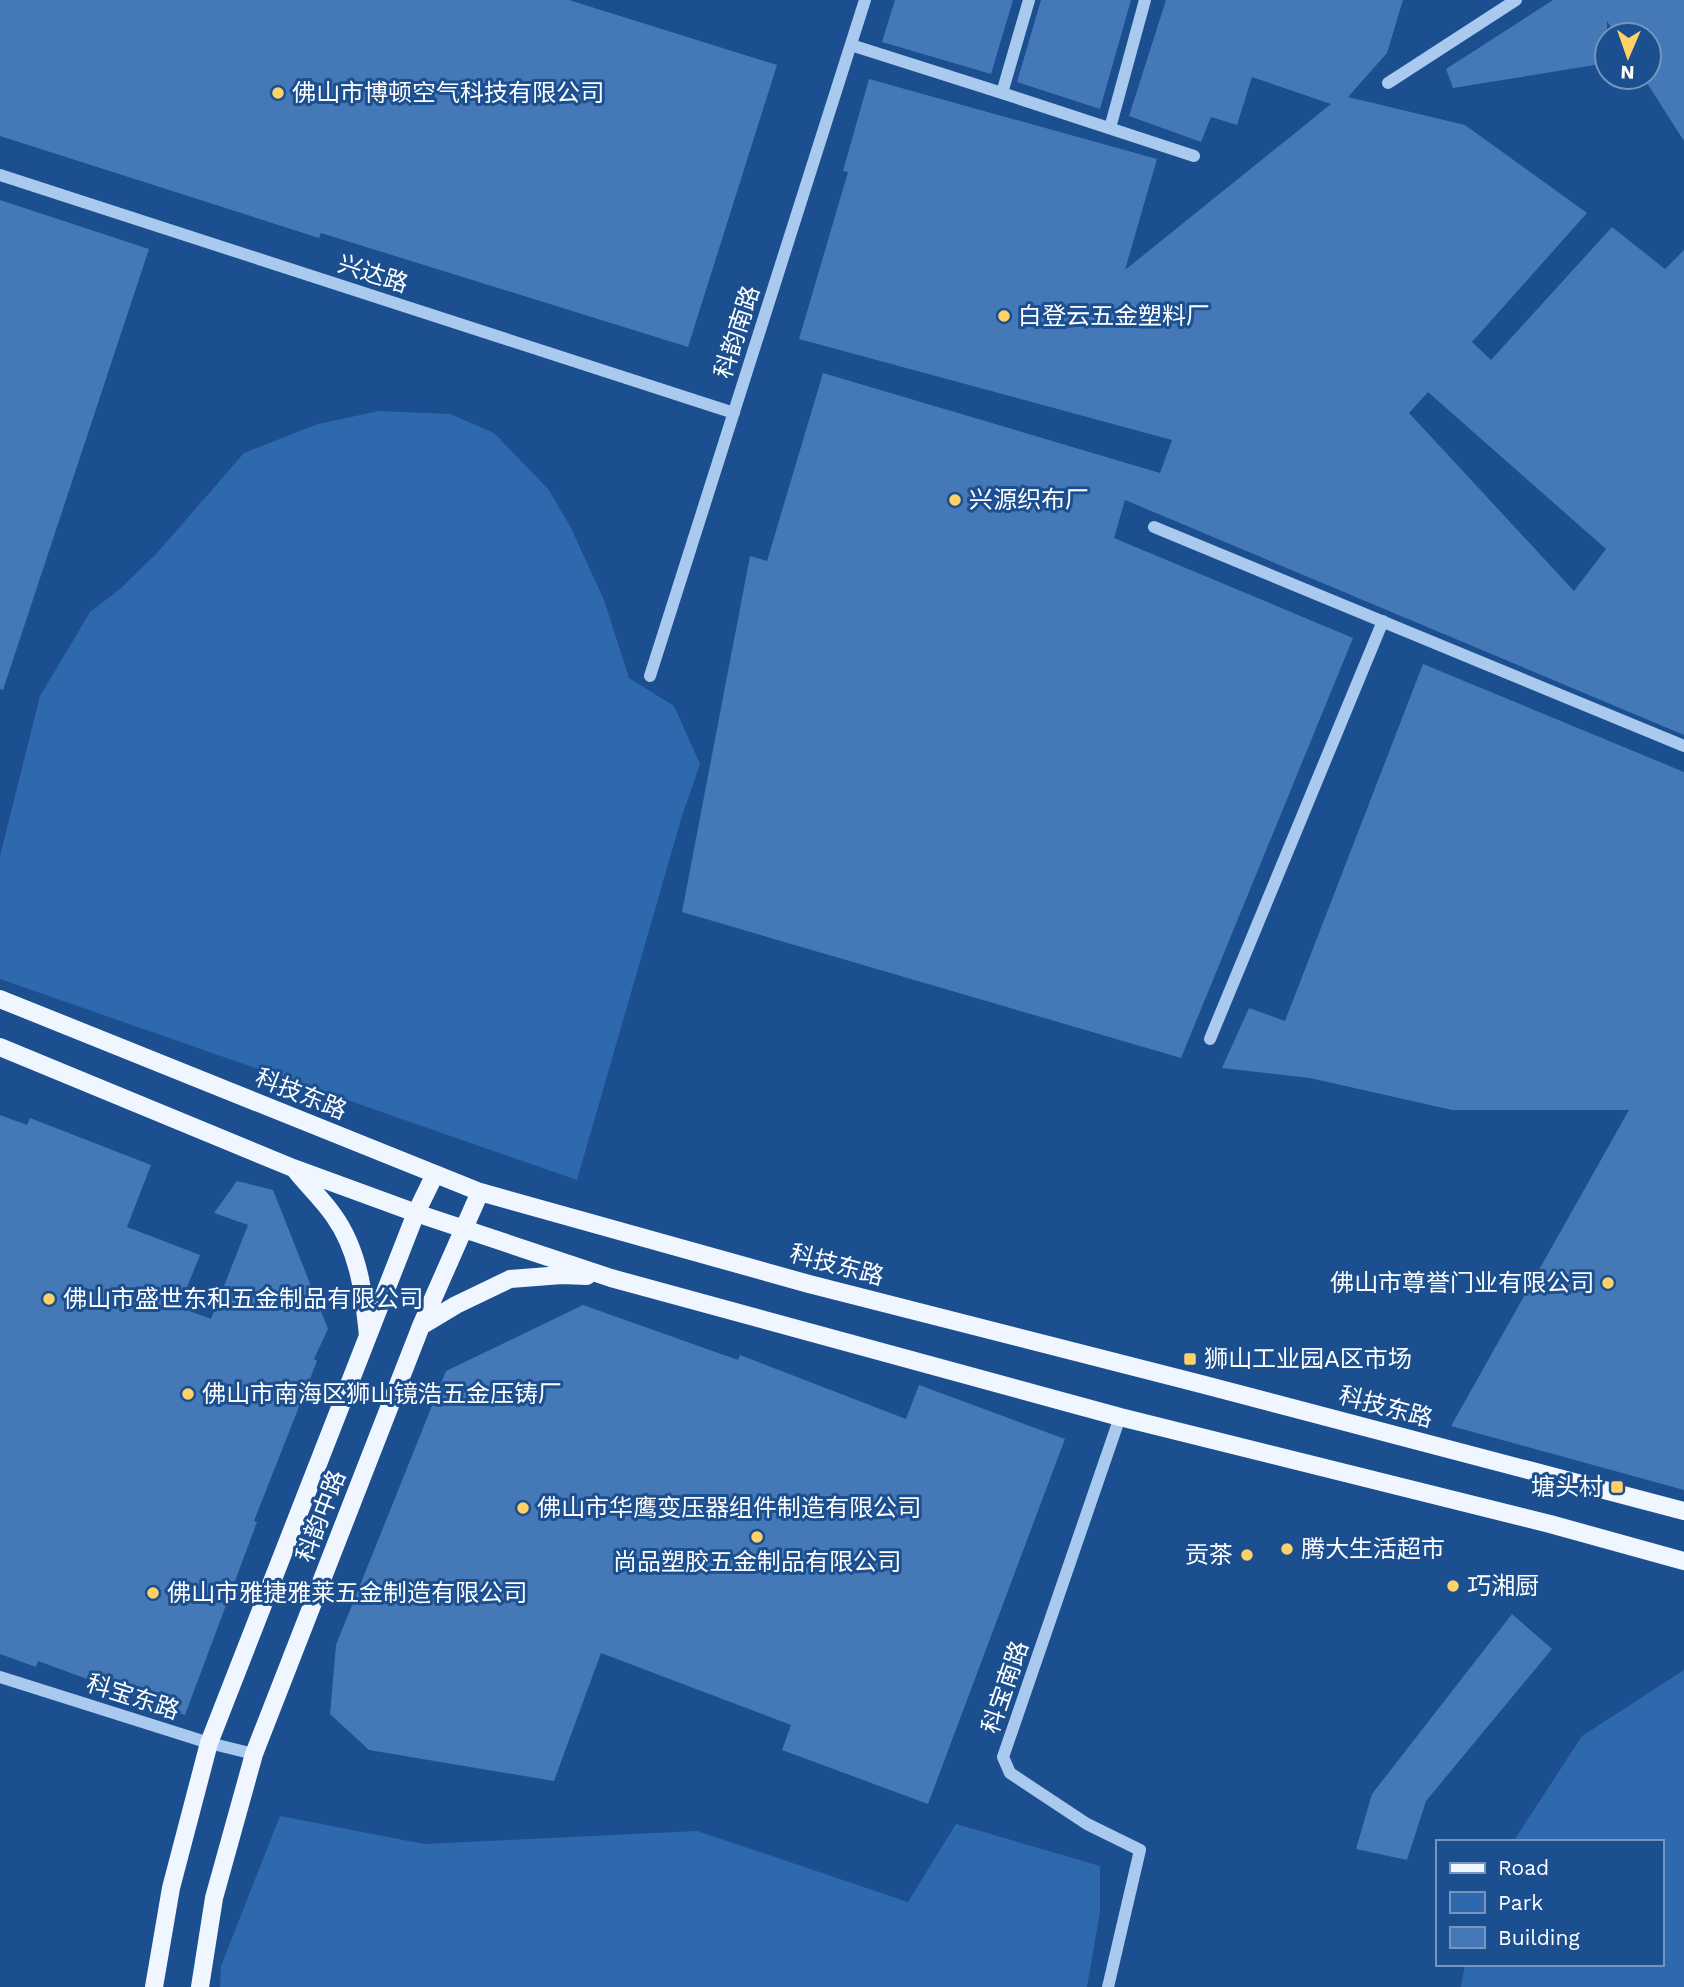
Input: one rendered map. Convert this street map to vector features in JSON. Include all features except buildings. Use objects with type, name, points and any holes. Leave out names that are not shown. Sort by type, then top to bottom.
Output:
[{"type":"main road","name":"科技东路","points":[[0,999],[480,1192],[808,1284],[1187,1380],[1684,1511]]},
{"type":"main road","points":[[0,1047],[293,1168],[464,1230],[611,1278],[1121,1418],[1550,1524],[1684,1561]]},
{"type":"main road","points":[[293,1168],[335,1218],[352,1250],[363,1293],[368,1339]]},
{"type":"main road","points":[[154,1987],[171,1888],[209,1743],[416,1213],[435,1174]]},
{"type":"main road","name":"科韵中路","points":[[200,1987],[214,1898],[254,1754],[421,1326],[480,1192]]},
{"type":"main road","points":[[421,1326],[456,1305],[510,1279],[562,1275],[611,1278]]},
{"type":"street","name":"科韵南路","points":[[650,676],[865,0]]},
{"type":"street","points":[[1002,93],[1029,0]]},
{"type":"street","points":[[1110,128],[1145,0]]},
{"type":"street","points":[[1388,83],[1516,0]]},
{"type":"street","points":[[851,45],[1194,156]]},
{"type":"street","name":"兴达路","points":[[0,175],[734,413]]},
{"type":"street","points":[[1154,527],[1684,746]]},
{"type":"street","points":[[1210,1039],[1383,621]]},
{"type":"street","name":"科宝南路","points":[[1108,1987],[1140,1850],[1087,1824],[1010,1773],[1003,1757],[1121,1418]]},
{"type":"street","name":"科宝东路","points":[[0,1677],[209,1743],[254,1754]]},
{"type":"green space","points":[[379,411],[450,414],[494,433],[549,490],[571,528],[604,600],[629,678],[674,706],[700,764],[682,816],[577,1180],[0,979],[0,856],[40,696],[90,612],[120,589],[157,553],[244,453],[318,424]]},
{"type":"green space","points":[[1684,1670],[1684,1987],[1461,1987],[1465,1966],[1663,1966],[1663,1840],[1514,1840],[1582,1736]]},
{"type":"green space","points":[[280,1816],[424,1844],[697,1831],[908,1902],[956,1824],[1100,1866],[1100,1912],[1087,1987],[220,1987],[221,1966]]},
{"type":"place","name":"佛山市博顿空气科技有限公司","points":[[278,93]]},
{"type":"place","name":"白登云五金塑料厂","points":[[1004,316]]},
{"type":"place","name":"兴源织布厂","points":[[955,500]]},
{"type":"place","name":"佛山市尊誉门业有限公司","points":[[1608,1283]]},
{"type":"place","name":"佛山市盛世东和五金制品有限公司","points":[[49,1299]]},
{"type":"place","name":"狮山工业园A区市场","points":[[1190,1359]]},
{"type":"place","name":"佛山市南海区狮山镜浩五金压铸厂","points":[[188,1394]]},
{"type":"place","name":"塘头村","points":[[1617,1487]]},
{"type":"place","name":"佛山市华鹰变压器组件制造有限公司","points":[[523,1508]]},
{"type":"place","name":"尚品塑胶五金制品有限公司","points":[[757,1537]]},
{"type":"place","name":"腾大生活超市","points":[[1287,1549]]},
{"type":"place","name":"贡茶","points":[[1247,1555]]},
{"type":"place","name":"巧湘厨","points":[[1453,1586]]},
{"type":"place","name":"佛山市雅捷雅莱五金制造有限公司","points":[[153,1593]]}]
